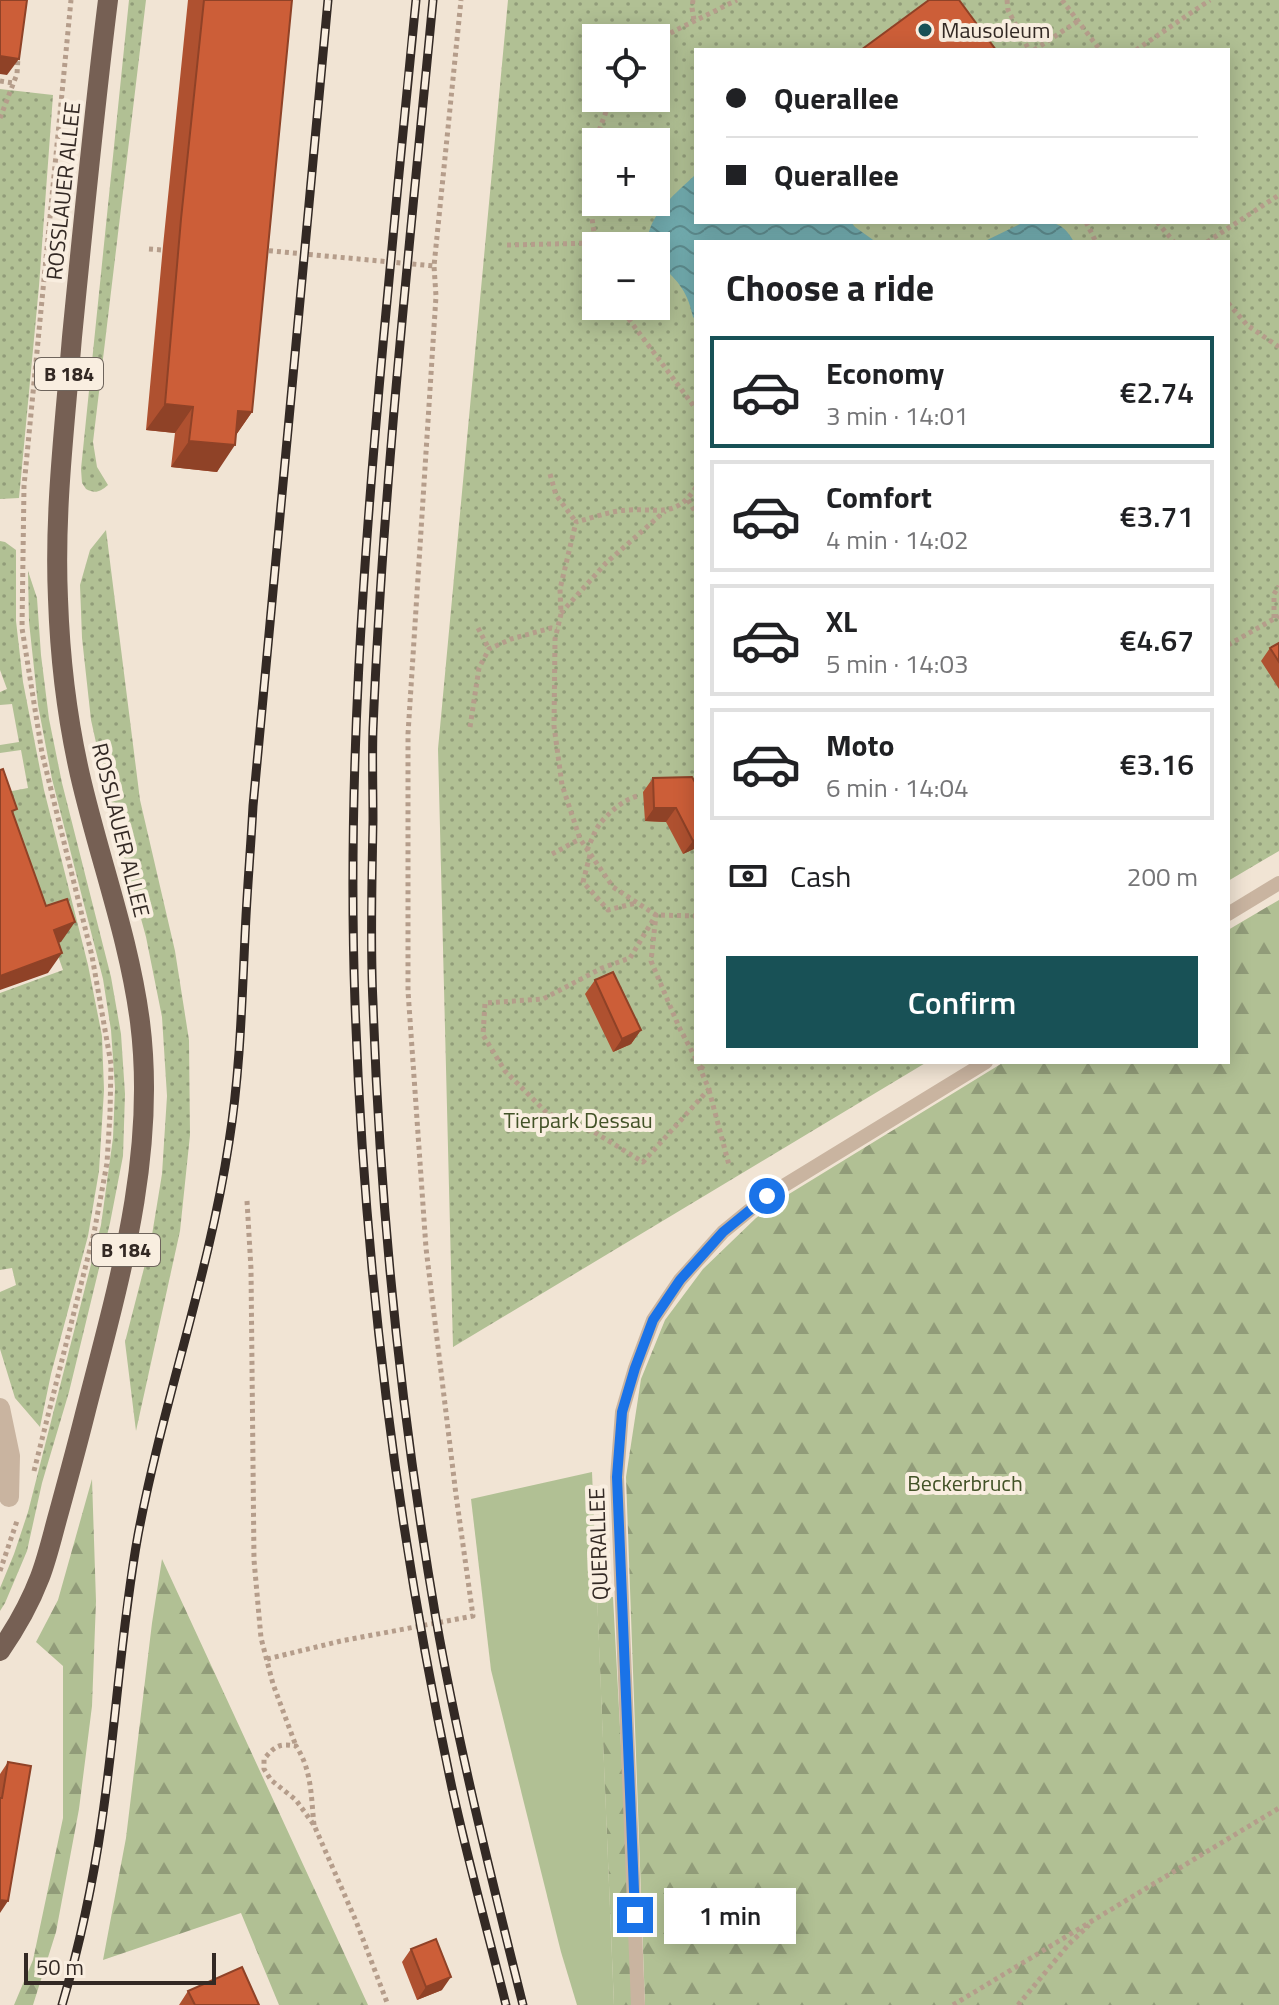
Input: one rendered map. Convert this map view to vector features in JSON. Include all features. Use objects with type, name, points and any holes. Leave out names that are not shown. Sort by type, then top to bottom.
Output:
[{"type":"main road","name":"ROSSLAUER ALLEE","points":[[0,1651],[28,1605],[41,1575],[54,1529],[126,1251],[141,1148],[143,1079],[139,1020],[119,918],[75,751],[63,669],[58,597],[60,470],[108,0]]},
{"type":"street","points":[[0,1408],[10,1456],[10,1505]]},
{"type":"lane","points":[[1230,913],[1279,883]]},
{"type":"lane","name":"QUERALLEE","points":[[638,2005],[617,1477],[622,1412],[635,1368],[653,1320],[680,1280],[723,1232],[767,1196],[983,1064]]},
{"type":"path","points":[[267,1659],[341,1641],[473,1616],[426,1248],[408,991],[408,734],[436,296],[434,266],[461,0]]},
{"type":"path","points":[[693,0],[694,20]]},
{"type":"path","points":[[670,33],[737,0]]},
{"type":"path","points":[[1007,0],[1008,10],[1031,48]]},
{"type":"path","points":[[1062,0],[1098,48]]},
{"type":"path","points":[[1139,48],[1210,0]]},
{"type":"path","points":[[1035,48],[1078,21]]},
{"type":"path","points":[[0,118],[17,74],[19,44]]},
{"type":"path","points":[[0,81],[13,83]]},
{"type":"path","points":[[593,232],[585,168],[606,112]]},
{"type":"path","points":[[1210,240],[1279,195]]},
{"type":"path","points":[[1159,224],[1172,240]]},
{"type":"path","points":[[507,245],[582,245]]},
{"type":"path","points":[[149,249],[162,250]]},
{"type":"path","points":[[259,260],[260,250],[434,266]]},
{"type":"path","points":[[1230,305],[1247,325],[1279,347]]},
{"type":"path","points":[[629,320],[694,406]]},
{"type":"path","points":[[550,474],[556,495],[576,522],[560,589],[561,614],[555,639],[554,726],[562,785],[580,839],[613,887],[656,915],[694,916]]},
{"type":"path","points":[[561,614],[606,563],[666,511],[688,500],[694,490]]},
{"type":"path","points":[[688,500],[694,510]]},
{"type":"path","points":[[576,522],[624,510],[666,511]]},
{"type":"path","points":[[1230,644],[1276,618],[1274,594],[1279,586]]},
{"type":"path","points":[[478,628],[489,649]]},
{"type":"path","points":[[470,727],[479,668],[489,649],[511,639],[557,629]]},
{"type":"path","points":[[636,902],[608,910],[583,882],[599,825],[615,809],[638,796]]},
{"type":"path","points":[[552,854],[580,839]]},
{"type":"path","points":[[656,915],[651,961],[694,1055]]},
{"type":"path","points":[[656,915],[630,958],[602,968],[543,999],[485,1003],[483,1035],[505,1071],[547,1113],[594,1132],[643,1162],[709,1089]]},
{"type":"path","points":[[698,1064],[709,1089],[729,1165]]},
{"type":"path","points":[[247,1201],[251,1269],[254,1560],[261,1638],[273,1684],[296,1746],[305,1760],[314,1825]]},
{"type":"path","points":[[0,1571],[10,1505]]},
{"type":"path","points":[[296,1746],[283,1744],[273,1749],[264,1759],[264,1769],[271,1780],[296,1800],[314,1825],[388,2005]]},
{"type":"path","points":[[953,2005],[1279,1808]]},
{"type":"path","points":[[1018,2005],[1069,1944],[1100,1915]]},
{"type":"green space","points":[[129,0],[146,0],[93,442],[97,467],[108,485],[95,492],[86,489],[82,483],[81,469]]},
{"type":"green space","name":"Tierpark Dessau","points":[[508,0],[1279,0],[1279,851],[1230,880],[1230,240],[694,240],[694,1064],[924,1064],[453,1347],[438,749]]},
{"type":"green space","points":[[0,89],[53,95],[19,498],[0,499]]},
{"type":"green space","points":[[106,530],[140,800],[175,951],[189,1040],[190,1135],[180,1231],[136,1431],[125,1342],[151,1241],[162,1174],[167,1096],[162,1017],[146,937],[109,801],[91,720],[82,638],[80,585],[90,550]]},
{"type":"green space","points":[[0,541],[16,550],[16,621],[23,682],[44,790],[88,965],[102,1036],[104,1090],[99,1171],[88,1236],[40,1427],[15,1398],[0,1349],[0,1292],[16,1285],[12,1268],[0,1270],[0,993],[63,970],[6,809],[7,792],[28,788],[21,750],[0,753],[0,745],[19,742],[12,704],[0,705],[0,692],[7,689],[0,670]]},
{"type":"green space","points":[[28,571],[37,598],[49,719],[62,783],[111,977],[121,1034],[125,1094],[123,1156],[110,1223],[27,1551],[0,1611],[0,1588],[28,1512],[101,1225],[113,1138],[115,1088],[103,979],[52,779],[38,705],[29,622]]},
{"type":"green space","name":"Beckerbruch","points":[[1279,900],[1279,2005],[645,2005],[626,1477],[641,1379],[665,1320],[703,1269],[756,1218],[789,1194],[1001,1064],[1230,1064],[1230,929]]},
{"type":"green space","points":[[592,1472],[614,2005],[577,2005],[561,1952],[491,1670],[471,1499]]},
{"type":"green space","points":[[92,1479],[96,1601],[92,1706],[79,1809],[56,1932],[33,2005],[14,2005],[33,1960],[63,1818],[63,1666],[36,1642],[58,1600]]},
{"type":"green space","points":[[162,1559],[368,2005],[279,2005],[241,1913],[103,1960],[126,1838]]},
{"type":"green space","points":[[613,1597],[635,2005],[614,2005],[597,1598]]},
{"type":"water","points":[[694,176],[694,224],[853,224],[873,240],[694,240],[694,318],[688,299],[670,274],[670,232],[649,232],[656,216],[670,216],[670,199]]},
{"type":"water","points":[[1020,224],[1056,224],[1073,240],[987,240]]},
{"type":"building","points":[[0,0],[27,0],[19,59],[0,56]]},
{"type":"building","points":[[204,0],[292,0],[252,412],[238,411],[235,445],[189,441],[193,407],[165,404]]},
{"type":"building","points":[[929,0],[959,0],[995,48],[864,48]]},
{"type":"building","points":[[1279,643],[1279,662],[1270,648]]},
{"type":"building","points":[[3,769],[17,809],[12,811],[46,906],[67,899],[75,922],[54,930],[62,953],[0,976],[0,770]]},
{"type":"building","points":[[692,777],[693,841],[676,808],[654,808],[653,778]]},
{"type":"building","points":[[613,972],[641,1030],[622,1039],[595,980]]},
{"type":"building","points":[[8,1762],[31,1766],[8,1901],[0,1900],[0,1798]]},
{"type":"building","points":[[436,1939],[451,1977],[426,1987],[411,1949]]},
{"type":"building","points":[[242,1967],[259,2005],[195,2005],[188,1991]]},
{"type":"railway","points":[[62,2005],[80,1936],[98,1844],[138,1535],[210,1241],[233,1114],[253,806],[328,0]]},
{"type":"railway","points":[[416,0],[383,344],[358,673],[353,921],[359,1102],[386,1398],[415,1594],[452,1788],[506,2005]]},
{"type":"railway","points":[[433,0],[398,364],[378,638],[373,740],[371,934],[376,1080],[394,1312],[412,1466],[436,1619],[487,1861],[523,2005]]},
{"type":"place","name":"Mausoleum","points":[[925,30]]},
{"type":"route","points":[[635,1915],[617,1477],[622,1412],[653,1320],[680,1280],[723,1232],[767,1196]]}]
